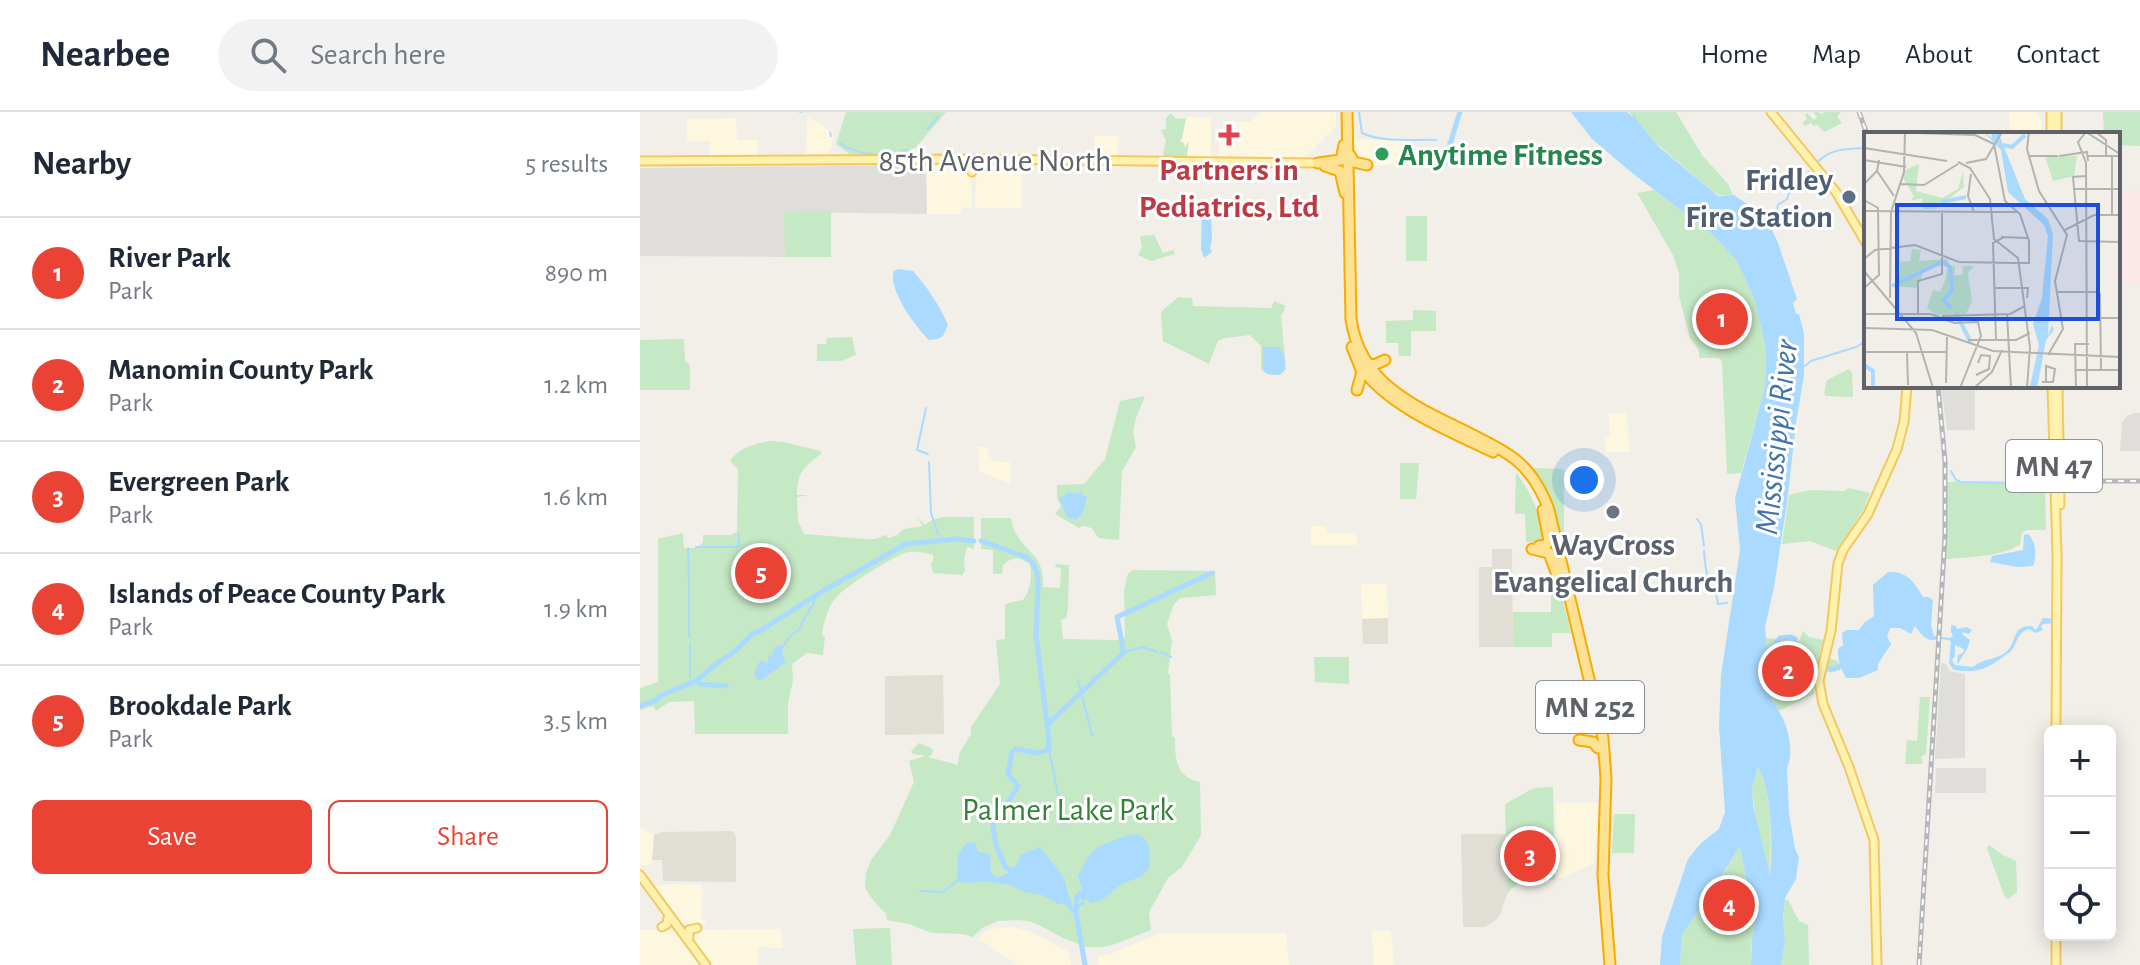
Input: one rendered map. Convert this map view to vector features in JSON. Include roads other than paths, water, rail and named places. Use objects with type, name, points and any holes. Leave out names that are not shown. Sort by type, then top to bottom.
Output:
[{"type":"highway","name":"MN 252","points":[[1345,112],[1351,319],[1365,361],[1378,379],[1398,395],[1518,462],[1543,494],[1550,513],[1603,738],[1606,778],[1603,875],[1607,965]]},
{"type":"highway","points":[[1321,165],[1341,160],[1346,148]]},
{"type":"highway","points":[[1346,148],[1353,162],[1367,165]]},
{"type":"highway","points":[[1321,165],[1340,171],[1345,193]]},
{"type":"highway","name":"MN 252","points":[[1347,166],[1346,312],[1348,332],[1364,385],[1508,461],[1530,484],[1543,510],[1598,748],[1600,800],[1597,876],[1607,965]]},
{"type":"highway","points":[[1352,347],[1364,385]]},
{"type":"highway","points":[[1365,361],[1372,365],[1385,360]]},
{"type":"highway","points":[[1543,510],[1549,541],[1536,547],[1549,553],[1561,586]]},
{"type":"highway","points":[[1555,535],[1563,546],[1577,550],[1566,554],[1563,567]]},
{"type":"highway","points":[[1579,740],[1593,742],[1598,748]]},
{"type":"main road","points":[[1774,112],[1844,194],[1864,233]]},
{"type":"main road","points":[[1774,112],[1835,191],[1864,240]]},
{"type":"main road","points":[[1214,154],[1220,161],[1246,163]]},
{"type":"main road","points":[[1274,155],[1278,162],[1294,164]]},
{"type":"main road","name":"85th Avenue North","points":[[640,163],[995,159],[1347,166]]},
{"type":"main road","points":[[952,162],[968,165],[972,172]]},
{"type":"main road","name":"85th Avenue North","points":[[640,163],[1321,165]]},
{"type":"main road","points":[[1876,965],[1870,835],[1838,758],[1818,699],[1816,681],[1831,631],[1838,563],[1843,550],[1868,514],[1897,449],[1904,422],[1905,388]]},
{"type":"main road","name":"MN 47","points":[[2055,388],[2057,725]]},
{"type":"main road","name":"MN 47","points":[[2055,388],[2057,725]]},
{"type":"main road","points":[[1820,665],[1822,701],[1852,776],[1875,846],[1876,965]]},
{"type":"main road","points":[[2053,720],[2056,706]]},
{"type":"main road","points":[[1852,776],[1852,770],[1859,765]]},
{"type":"main road","points":[[640,875],[704,965]]},
{"type":"main road","points":[[640,882],[704,965]]},
{"type":"main road","points":[[662,927],[667,924],[668,918]]},
{"type":"main road","points":[[693,946],[687,932],[697,928]]},
{"type":"main road","points":[[2058,941],[2058,965]]},
{"type":"water","name":"Mississippi River","points":[[1571,112],[1636,114],[1635,118],[1659,147],[1718,196],[1734,195],[1766,217],[1797,299],[1793,303],[1804,333],[1804,375],[1787,503],[1765,628],[1767,651],[1761,667],[1766,688],[1791,676],[1771,698],[1784,721],[1790,742],[1787,768],[1789,813],[1799,857],[1796,879],[1785,898],[1785,941],[1781,965],[1751,965],[1757,911],[1748,888],[1740,846],[1716,891],[1682,935],[1680,965],[1660,965],[1662,937],[1688,859],[1701,843],[1719,829],[1725,812],[1719,726],[1721,675],[1740,550],[1735,498],[1765,387],[1766,349],[1755,301],[1737,261],[1713,235],[1592,139]],"holes":[[[1758,767],[1763,777],[1770,820],[1770,876],[1753,805],[1752,787]]]},
{"type":"water","points":[[1205,203],[1211,208],[1212,252],[1204,258],[1201,249],[1202,206]]},
{"type":"water","points":[[894,271],[913,271],[933,297],[948,325],[943,336],[929,340],[910,317],[895,287]]},
{"type":"water","points":[[1263,347],[1280,349],[1284,371],[1278,375],[1267,374],[1263,369]]},
{"type":"water","points":[[1067,492],[1081,492],[1087,496],[1083,513],[1076,520],[1067,517],[1059,498]]},
{"type":"water","points":[[2028,534],[2035,549],[2033,566],[2017,567],[1990,562],[1992,556],[2023,550],[2024,535]]},
{"type":"water","points":[[1888,572],[1905,576],[1923,597],[1933,600],[1931,626],[1934,636],[1950,638],[1953,636],[1951,625],[1957,629],[1967,627],[1972,630],[1969,634],[1962,632],[1970,640],[1958,664],[1958,655],[1964,649],[1955,645],[1952,660],[1955,665],[1973,667],[2003,654],[2021,628],[2032,626],[2036,630],[2043,618],[2055,619],[2055,623],[2043,624],[2043,630],[2035,633],[2029,629],[2020,634],[2009,653],[1986,668],[1975,671],[1954,670],[1949,664],[1951,641],[1928,639],[1915,626],[1911,634],[1900,628],[1890,628],[1887,637],[1891,644],[1878,664],[1878,670],[1859,678],[1846,678],[1838,657],[1838,649],[1843,645],[1842,633],[1859,630],[1874,616],[1873,585]]},
{"type":"water","points":[[779,645],[784,646],[782,654],[786,662],[762,680],[757,680],[754,673],[760,661],[768,663],[768,657]]},
{"type":"water","points":[[1137,834],[1148,844],[1149,869],[1141,877],[1123,883],[1102,900],[1091,903],[1079,899],[1078,915],[1065,904],[1010,885],[957,881],[958,856],[966,843],[974,842],[978,852],[989,854],[991,872],[997,877],[1012,870],[1020,855],[1040,847],[1063,876],[1074,911],[1074,896],[1082,889],[1078,876],[1092,852],[1113,840]]},
{"type":"waterway","points":[[1359,112],[1362,133],[1370,136],[1436,140]]},
{"type":"waterway","points":[[1445,163],[1460,112]]},
{"type":"waterway","points":[[927,129],[939,116]]},
{"type":"waterway","points":[[840,143],[855,151],[872,154],[908,150]]},
{"type":"waterway","points":[[1819,161],[1835,151],[1864,148]]},
{"type":"waterway","points":[[1777,209],[1787,199],[1792,186],[1809,172]]},
{"type":"waterway","points":[[1764,216],[1774,211]]},
{"type":"waterway","name":"Mississippi River","points":[[1805,366],[1864,342]]},
{"type":"waterway","points":[[926,408],[917,450],[928,454]]},
{"type":"waterway","points":[[929,462],[931,513],[938,534]]},
{"type":"waterway","points":[[1951,471],[1961,482],[2019,483],[2023,494]]},
{"type":"waterway","points":[[1697,519],[1701,524],[1704,546]]},
{"type":"waterway","points":[[696,547],[737,547],[739,534]]},
{"type":"waterway","points":[[640,706],[696,681],[753,633],[906,544],[956,539],[974,541]]},
{"type":"waterway","points":[[981,541],[1026,557],[1037,572],[1036,636],[1049,750],[1037,753],[1016,749],[1012,752],[1008,774],[1018,786],[1005,807],[992,819],[996,845],[1006,868],[1016,872]]},
{"type":"waterway","points":[[688,548],[689,584]]},
{"type":"waterway","points":[[1704,551],[1708,577],[1718,604],[1727,603]]},
{"type":"waterway","points":[[1166,594],[1212,573]]},
{"type":"waterway","points":[[689,586],[689,637]]},
{"type":"waterway","points":[[1123,648],[1117,617],[1165,595]]},
{"type":"waterway","points":[[783,646],[800,629],[815,598]]},
{"type":"waterway","points":[[1761,654],[1780,638],[1791,637],[1795,643],[1787,649],[1787,655]]},
{"type":"waterway","points":[[690,644],[690,678]]},
{"type":"waterway","points":[[1124,652],[1142,647],[1158,652]]},
{"type":"waterway","points":[[1048,724],[1123,650]]},
{"type":"waterway","points":[[1161,652],[1171,657]]},
{"type":"waterway","points":[[1786,679],[1793,673],[1788,660],[1807,660],[1830,669],[1844,664]]},
{"type":"waterway","points":[[1078,680],[1094,735]]},
{"type":"waterway","points":[[696,681],[726,686]]},
{"type":"waterway","points":[[1049,750],[1064,825]]},
{"type":"waterway","points":[[920,891],[943,892],[957,881]]},
{"type":"waterway","points":[[1078,910],[1083,900]]},
{"type":"waterway","points":[[1076,913],[1085,965]]},
{"type":"railway","points":[[1859,112],[1866,132]]},
{"type":"railway","points":[[1919,965],[1945,536],[1945,461],[1938,388]]},
{"type":"railway","points":[[2085,471],[2100,481],[2140,481]]},
{"type":"place","name":"Partners in Pediatrics, Ltd","points":[[1229,135]]},
{"type":"place","name":"Anytime Fitness","points":[[1382,154]]},
{"type":"place","name":"Fridley Fire Station","points":[[1849,197]]},
{"type":"place","name":"River Park","points":[[1722,319]]},
{"type":"place","name":"WayCross Evangelical Church","points":[[1613,512]]},
{"type":"place","name":"Brookdale Park","points":[[761,573]]},
{"type":"place","name":"Manomin County Park","points":[[1788,671]]},
{"type":"place","name":"Evergreen Park","points":[[1530,856]]},
{"type":"place","name":"Islands of Peace County Park","points":[[1729,905]]},
{"type":"park label","name":"Palmer Lake Park","points":[[1068,809]]}]
